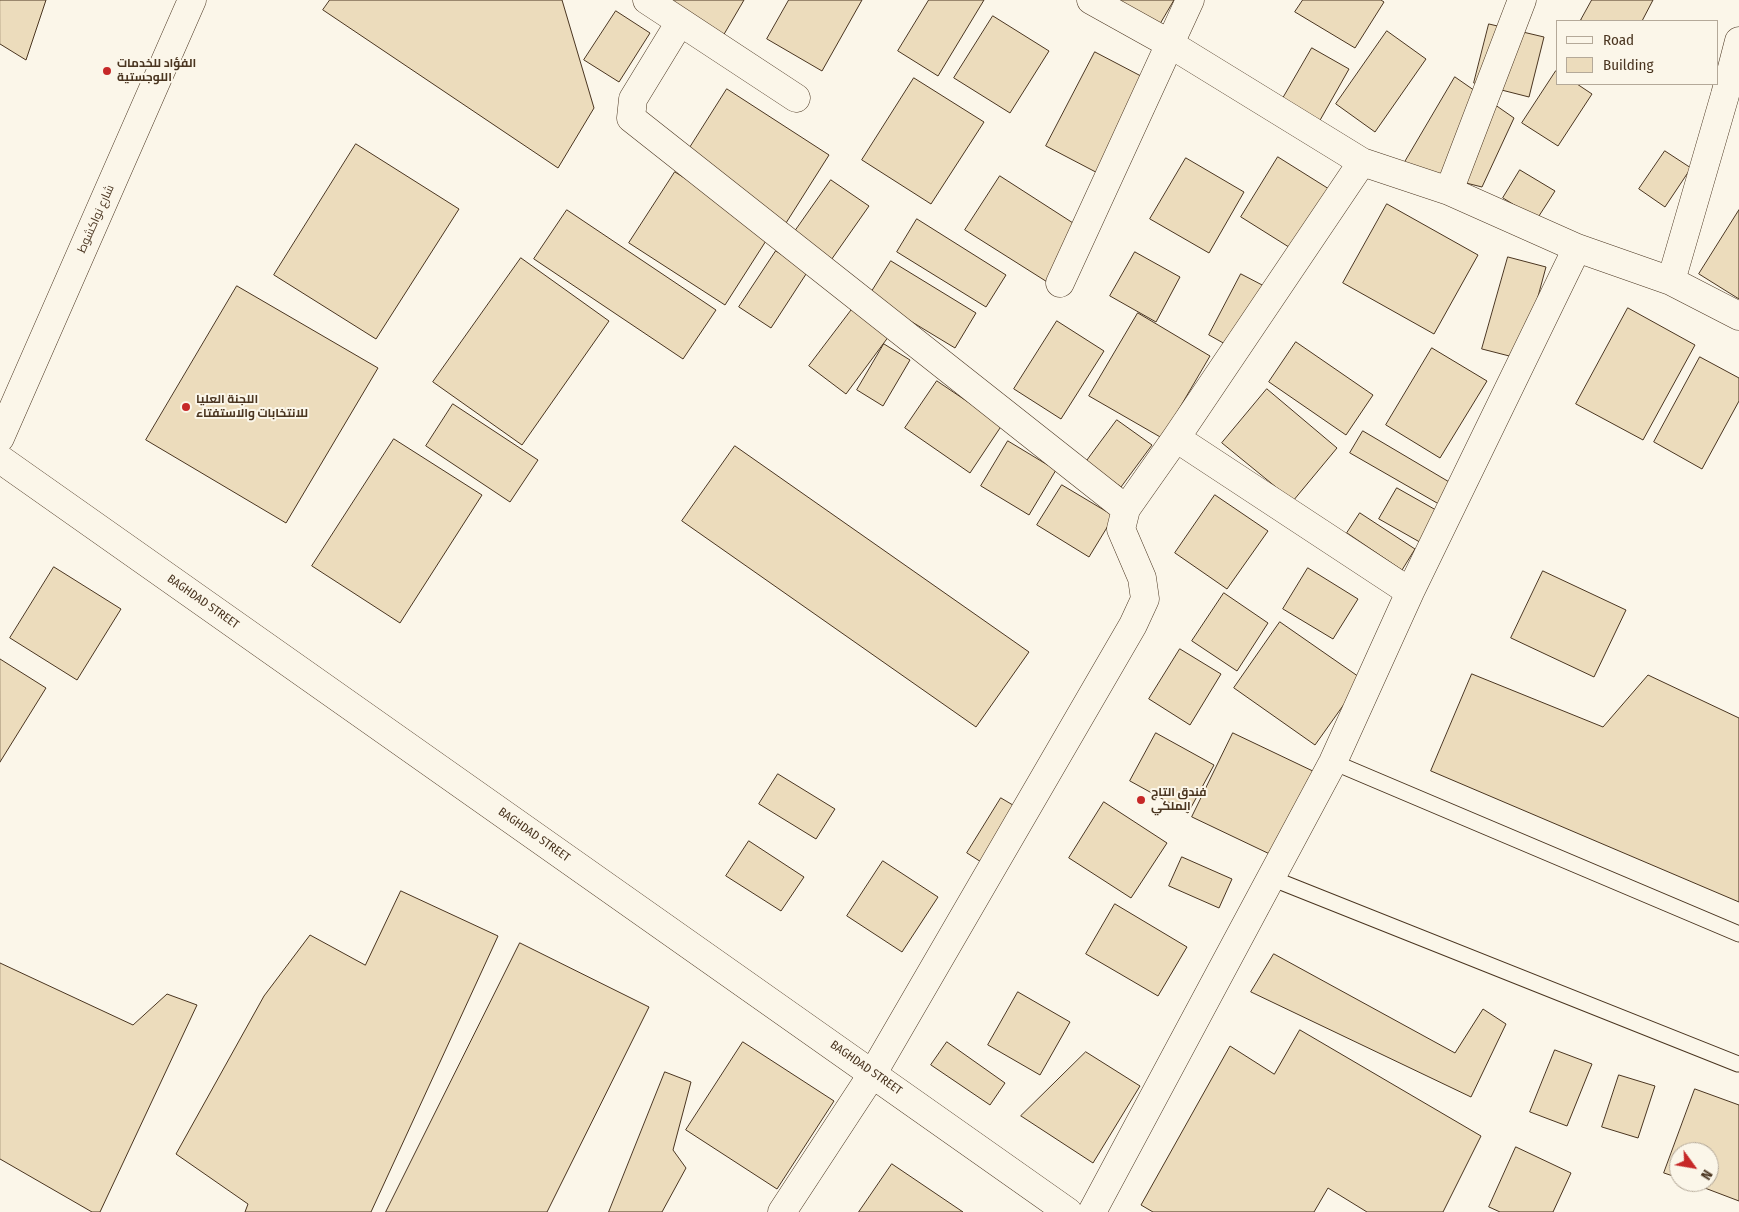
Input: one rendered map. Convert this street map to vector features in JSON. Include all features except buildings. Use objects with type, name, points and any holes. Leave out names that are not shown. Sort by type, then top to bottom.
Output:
[{"type":"street","name":"شارع نواكشوط","points":[[0,438],[192,0]]},
{"type":"street","points":[[647,0],[796,98]]},
{"type":"street","points":[[1091,0],[1170,44],[1362,162],[1449,191],[1577,248],[1671,281],[1739,316]]},
{"type":"street","points":[[1060,283],[1190,0]]},
{"type":"street","points":[[1449,191],[1522,0]]},
{"type":"street","points":[[680,22],[633,98],[631,118],[1126,509]]},
{"type":"street","points":[[1671,281],[1725,96],[1739,41]]},
{"type":"street","points":[[782,1212],[873,1073],[1133,625],[1145,599],[1142,578],[1121,528],[1126,509],[1362,162]]},
{"type":"street","points":[[1092,1212],[1333,762],[1410,592],[1577,248]]},
{"type":"street","points":[[1176,438],[1410,592]]},
{"type":"street","name":"BAGHDAD STREET","points":[[0,459],[1068,1212]]},
{"type":"lane","points":[[1333,762],[1739,934]]},
{"type":"lane","points":[[1271,878],[1738,1064]]},
{"type":"place","name":"الفؤاد للخدمات اللوجستية","points":[[107,71]]},
{"type":"place","name":"اللجنة العليا للانتخابات والاستفتاء","points":[[186,407]]},
{"type":"place","name":"فندق التاج الملكي","points":[[1141,800]]}]
